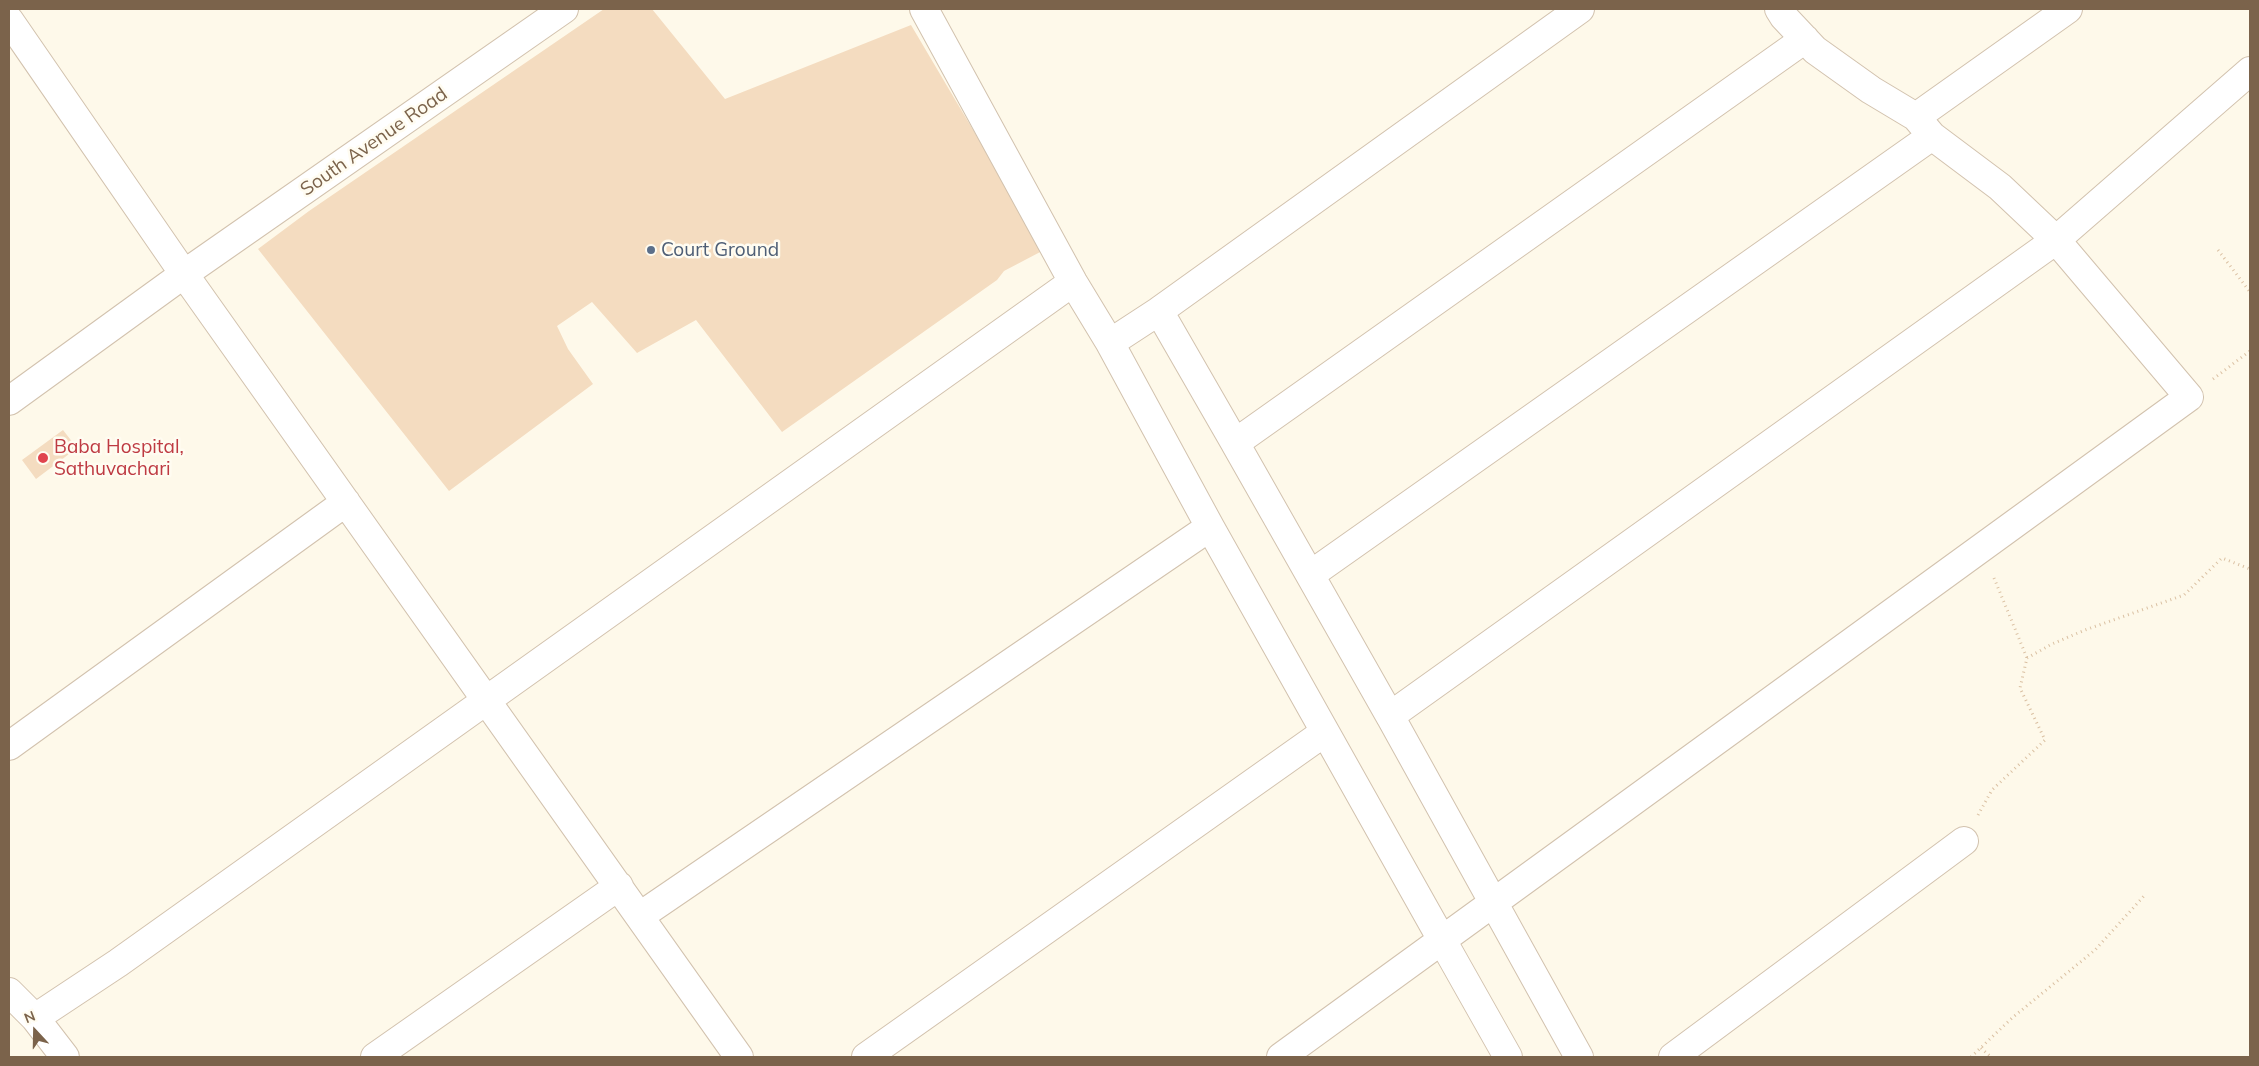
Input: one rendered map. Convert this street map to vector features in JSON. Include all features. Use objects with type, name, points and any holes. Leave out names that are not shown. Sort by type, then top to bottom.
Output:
[{"type":"street","name":"South Avenue Road","points":[[9,401],[184,274],[564,9]]},
{"type":"street","points":[[924,9],[1073,282],[1110,343],[1210,526],[1508,1057]]},
{"type":"street","points":[[1110,343],[1159,311],[1580,9]]},
{"type":"street","points":[[1281,1057],[2189,397],[2056,240],[2000,187],[1924,126],[1815,50],[1779,9]]},
{"type":"street","points":[[1310,576],[1924,126],[2068,9]]},
{"type":"street","points":[[9,20],[184,274],[739,1057]]},
{"type":"street","points":[[1235,442],[1804,39]]},
{"type":"street","points":[[1390,716],[2056,240],[2250,71]]},
{"type":"street","points":[[35,1018],[126,957],[1073,282]]},
{"type":"street","points":[[1159,311],[1390,716],[1579,1057]]},
{"type":"street","points":[[9,746],[346,502]]},
{"type":"street","points":[[640,916],[1210,526]]},
{"type":"street","points":[[866,1057],[1325,732]]},
{"type":"street","points":[[1673,1057],[1964,841]]},
{"type":"street","points":[[375,1057],[619,886]]},
{"type":"street","points":[[9,992],[35,1018],[65,1057]]},
{"type":"path","points":[[2218,250],[2250,292]]},
{"type":"path","points":[[2189,397],[2250,351]]},
{"type":"path","points":[[1964,841],[1992,790],[2045,740],[2020,688],[2027,658],[1981,548]]},
{"type":"path","points":[[2027,658],[2052,644],[2085,630],[2184,594],[2222,558],[2250,569]]},
{"type":"path","points":[[1971,1057],[2012,1018],[2095,950],[2144,896]]},
{"type":"path","points":[[1981,1048],[1991,1057]]},
{"type":"building","name":"Court Ground","points":[[604,9],[652,9],[725,99],[911,25],[1044,250],[1004,271],[997,280],[782,432],[696,320],[637,353],[592,302],[557,326],[568,349],[593,384],[449,491],[258,249],[309,211]]},
{"type":"building","points":[[63,430],[77,448],[36,479],[22,460]]},
{"type":"place","name":"Court Ground","points":[[651,250]]},
{"type":"place","name":"Baba Hospital, Sathuvachari","points":[[43,458]]}]
